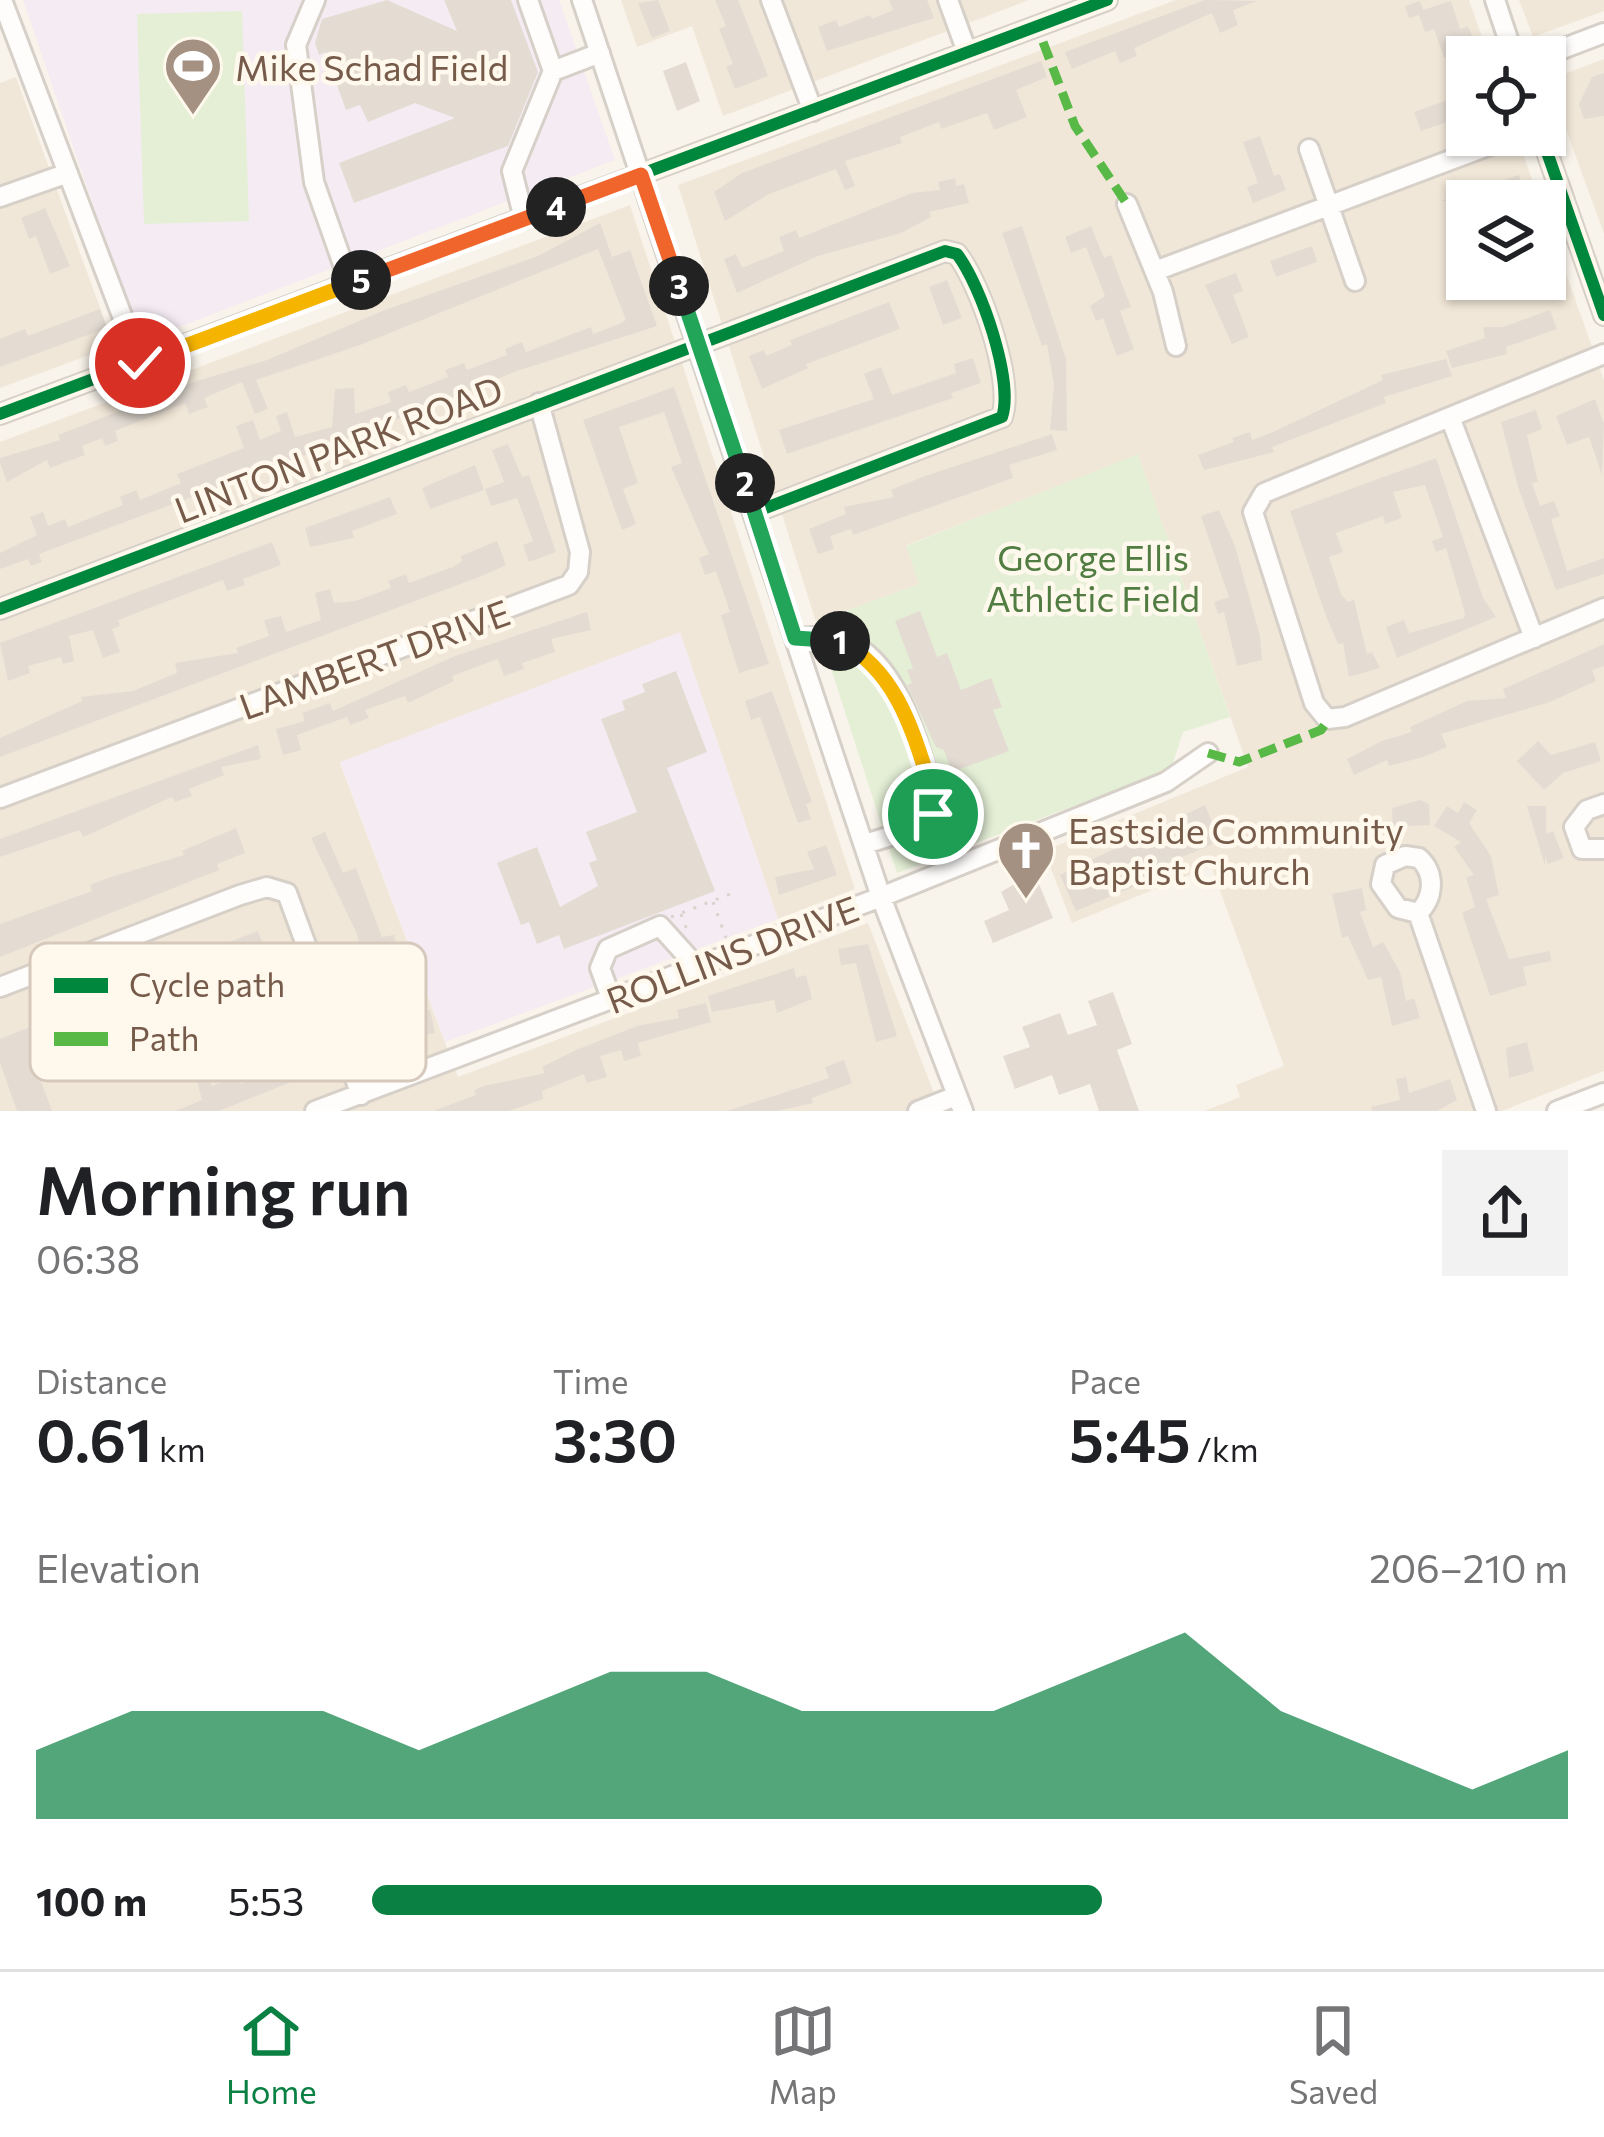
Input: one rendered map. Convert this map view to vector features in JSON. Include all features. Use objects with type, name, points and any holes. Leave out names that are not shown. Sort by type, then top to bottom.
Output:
[{"type":"street","points":[[2,0],[140,363]]},
{"type":"street","points":[[314,0],[296,45],[314,182],[350,284]]},
{"type":"street","points":[[524,219],[512,171],[554,70],[528,0]]},
{"type":"street","points":[[582,0],[881,897],[960,1103],[918,1111]]},
{"type":"street","points":[[770,0],[813,111]]},
{"type":"street","points":[[948,0],[967,52]]},
{"type":"street","points":[[0,414],[1107,0]]},
{"type":"street","points":[[1495,0],[1507,36]]},
{"type":"street","points":[[1566,47],[1604,33]]},
{"type":"street","points":[[554,70],[600,53]]},
{"type":"street","points":[[1309,149],[1355,281]]},
{"type":"street","points":[[1155,271],[1462,156]]},
{"type":"street","points":[[1547,156],[1604,315]]},
{"type":"street","points":[[0,196],[68,173]]},
{"type":"street","points":[[1127,204],[1155,271],[1176,346]]},
{"type":"street","name":"LINTON PARK ROAD","points":[[0,609],[945,251],[957,254],[967,267],[993,336],[1007,400],[1002,417],[755,512]]},
{"type":"street","points":[[1604,354],[1264,493],[1253,512],[1314,703],[1327,719],[1345,717],[1604,608]]},
{"type":"street","name":"LAMBERT DRIVE","points":[[0,797],[569,585],[578,572],[580,552],[539,403]]},
{"type":"street","points":[[1450,416],[1534,638]]},
{"type":"street","points":[[795,638],[833,637],[866,655],[896,690],[937,806],[926,825],[865,844]]},
{"type":"street","name":"ROLLINS DRIVE","points":[[426,1070],[881,897],[1166,782],[1208,753]]},
{"type":"street","points":[[1604,804],[1587,811],[1574,827],[1582,849],[1604,850]]},
{"type":"street","points":[[117,943],[267,887],[287,893],[307,943]]},
{"type":"street","points":[[1418,914],[1486,1111]]},
{"type":"street","points":[[610,998],[600,968],[608,949],[660,926],[696,966]]},
{"type":"street","points":[[0,987],[30,976]]},
{"type":"street","points":[[356,1081],[361,1095]]},
{"type":"street","name":"ROLLINS DRIVE","points":[[315,1111],[397,1081]]},
{"type":"street","points":[[1557,1111],[1604,1094]]},
{"type":"path","points":[[660,926],[738,891]]},
{"type":"path","points":[[712,901],[731,952]]},
{"type":"shaded area","points":[[23,0],[559,0],[615,160],[140,342]]},
{"type":"shaded area","points":[[621,0],[1029,0],[723,116],[692,26],[637,47]]},
{"type":"shaded area","points":[[1176,0],[1469,0],[1482,36],[1446,36],[1446,156],[1524,156],[1532,180],[1446,180],[1446,300],[1566,300],[1566,274],[1604,380],[1604,1071],[1502,1111],[1204,1111],[1240,1097],[1236,1085],[1284,1066],[1211,866],[1072,923],[1044,851],[1248,767],[1138,455],[907,545],[919,584],[816,622],[678,185]]},
{"type":"shaded area","points":[[1519,0],[1604,0],[1604,11],[1533,36]]},
{"type":"shaded area","points":[[1604,59],[1604,234],[1566,130],[1566,73]]},
{"type":"shaded area","points":[[16,77],[114,346],[0,388],[0,83]]},
{"type":"shaded area","points":[[630,205],[855,889],[778,919],[680,633],[340,763],[408,943],[30,943],[30,1081],[426,1081],[426,992],[458,1077],[868,923],[941,1111],[0,1111],[0,442]]},
{"type":"shaded area","points":[[680,632],[778,919],[445,1042],[426,991],[426,943],[408,943],[340,762]]},
{"type":"green space","name":"Mike Schad Field","points":[[242,11],[249,221],[144,224],[137,14]]},
{"type":"green space","name":"George Ellis Athletic Field","points":[[1138,454],[1230,717],[1183,732],[1171,769],[897,873],[816,622],[919,584],[906,546]]},
{"type":"building","points":[[387,0],[457,31],[444,0],[511,0],[538,72],[508,146],[354,203],[339,163],[455,118],[415,103],[368,122],[360,105],[346,110],[325,52],[319,55],[315,43],[322,19]]},
{"type":"building","points":[[658,0],[670,31],[652,38],[638,3]]},
{"type":"building","points":[[715,0],[738,0],[768,76],[735,89],[726,67],[733,64],[719,29],[726,26]]},
{"type":"building","points":[[889,0],[927,0],[934,18],[827,51],[818,27],[836,20],[839,27],[870,15],[872,19],[893,10]]},
{"type":"building","points":[[1205,0],[1257,1],[1233,10],[1238,25],[1220,33],[1212,13],[1134,48],[1137,56],[1120,63],[1115,51],[1072,69],[1065,52]]},
{"type":"building","points":[[1420,1],[1423,10],[1451,1],[1460,29],[1468,26],[1472,36],[1446,36],[1444,58],[1434,29],[1425,32],[1419,15],[1409,18],[1405,6]]},
{"type":"building","points":[[1041,61],[1047,77],[1016,90],[1027,117],[994,130],[987,113],[941,129],[939,122],[900,137],[902,143],[845,161],[855,186],[845,190],[836,169],[769,194],[725,221],[714,192],[742,173]]},
{"type":"building","points":[[686,62],[700,101],[677,111],[663,71]]},
{"type":"building","points":[[1604,73],[1604,116],[1584,119],[1579,104],[1592,77]]},
{"type":"building","points":[[1446,101],[1446,122],[1421,131],[1414,112]]},
{"type":"building","points":[[1260,136],[1274,176],[1280,174],[1286,190],[1253,203],[1247,187],[1258,183],[1243,142]]},
{"type":"building","points":[[955,178],[956,186],[964,184],[969,203],[929,212],[931,217],[901,233],[818,256],[737,293],[724,259],[736,254],[742,268],[784,251],[779,237],[796,230],[799,238],[912,193],[940,190],[938,182]]},
{"type":"building","points":[[45,208],[70,266],[50,274],[36,236],[29,239],[21,218]]},
{"type":"building","points":[[600,223],[612,257],[630,250],[657,326],[514,372],[354,437],[328,441],[329,446],[39,554],[42,562],[31,566],[28,559],[0,569],[0,553],[37,535],[30,517],[43,512],[48,526],[65,519],[68,527],[123,505],[120,497],[136,490],[140,500],[181,483],[177,474],[244,448],[236,426],[253,420],[260,440],[281,431],[276,416],[287,412],[295,437],[332,427],[335,389],[354,388],[355,414],[391,402],[388,392],[406,385],[409,392],[448,377],[445,370],[464,363],[467,370],[507,355],[505,349],[522,342],[526,352],[591,327],[593,334],[626,320],[598,249],[360,345],[256,380],[268,409],[255,414],[242,382],[204,398],[208,407],[189,414],[185,403],[115,431],[118,441],[105,446],[102,438],[82,446],[85,455],[50,468],[47,460],[7,482],[0,463],[0,458],[60,440],[58,435],[197,381],[267,360],[385,310],[538,256]]},
{"type":"building","points":[[1022,226],[1066,359],[1067,431],[1050,430],[1054,385],[1047,344],[1042,346],[1002,233]]},
{"type":"building","points":[[1091,226],[1104,258],[1111,255],[1131,307],[1120,311],[1134,349],[1117,356],[1103,318],[1096,321],[1090,306],[1105,296],[1086,247],[1071,253],[1065,237]]},
{"type":"building","points":[[1312,246],[1317,262],[1276,277],[1270,261]]},
{"type":"building","points":[[1236,273],[1243,291],[1233,295],[1249,337],[1232,344],[1205,285]]},
{"type":"building","points":[[947,280],[962,318],[943,325],[929,287]]},
{"type":"building","points":[[889,302],[900,329],[806,364],[808,368],[762,389],[749,356],[764,350],[766,356],[792,345],[790,340]]},
{"type":"building","points":[[100,309],[107,328],[0,367],[0,339],[25,329],[28,336]]},
{"type":"building","points":[[1550,310],[1557,329],[1506,347],[1507,354],[1452,368],[1446,351],[1485,338],[1483,327],[1503,327]]},
{"type":"building","points":[[973,358],[981,383],[951,393],[953,398],[787,454],[779,430],[874,399],[864,374],[881,367],[892,395],[956,373],[954,364]]},
{"type":"building","points":[[1446,359],[1452,376],[1384,397],[1386,403],[1272,447],[1274,452],[1204,470],[1198,455],[1234,442],[1232,438],[1250,432],[1252,440],[1383,380],[1381,375]]},
{"type":"building","points":[[674,387],[769,664],[739,673],[721,615],[730,612],[716,571],[705,575],[699,558],[709,554],[671,467],[682,463],[664,412],[619,427],[638,483],[623,489],[636,524],[622,530],[583,420]]},
{"type":"building","points":[[1595,399],[1604,424],[1602,475],[1589,437],[1567,445],[1556,416]]},
{"type":"building","points":[[1536,410],[1542,429],[1527,435],[1538,482],[1532,483],[1540,506],[1554,501],[1560,516],[1551,519],[1567,571],[1604,558],[1604,574],[1556,590],[1519,490],[1501,422]]},
{"type":"building","points":[[1052,434],[1057,450],[1009,465],[1013,478],[853,535],[851,529],[830,536],[834,549],[818,554],[809,529],[846,514],[844,507],[894,497],[891,490],[922,477]]},
{"type":"building","points":[[508,444],[522,477],[529,475],[556,552],[529,562],[523,545],[533,541],[517,498],[491,506],[485,489],[504,482],[492,450]]},
{"type":"building","points":[[1436,458],[1483,598],[1496,617],[1397,658],[1386,627],[1404,620],[1409,633],[1464,618],[1465,613],[1446,548],[1436,552],[1432,541],[1443,537],[1425,485],[1393,492],[1402,518],[1385,524],[1383,516],[1336,533],[1343,552],[1329,557],[1341,594],[1348,602],[1354,600],[1367,654],[1372,652],[1380,668],[1349,677],[1343,643],[1338,644],[1326,616],[1290,511]]},
{"type":"building","points":[[475,465],[484,490],[430,509],[422,488]]},
{"type":"building","points":[[390,497],[397,514],[352,531],[354,538],[310,547],[305,528]]},
{"type":"building","points":[[1219,510],[1235,546],[1260,636],[1262,660],[1237,666],[1224,612],[1218,614],[1214,602],[1229,597],[1201,516]]},
{"type":"building","points":[[497,541],[506,565],[482,576],[0,757],[0,738],[82,701],[81,697],[133,691],[177,673],[175,663],[238,653],[236,648],[269,636],[264,620],[281,616],[286,632],[321,620],[315,593],[330,589],[334,603],[355,601],[391,588],[388,581],[406,574],[409,583],[453,567],[462,561],[461,556]]},
{"type":"building","points":[[272,542],[281,565],[243,579],[245,585],[227,591],[223,580],[118,620],[120,626],[112,629],[120,652],[103,658],[93,630],[69,636],[74,661],[63,664],[61,657],[28,666],[30,673],[8,681],[0,643]]},
{"type":"building","points":[[920,611],[937,657],[947,653],[961,690],[991,678],[1002,707],[993,710],[1009,751],[952,772],[944,750],[936,747],[907,685],[912,683],[907,670],[913,668],[895,621]]},
{"type":"building","points":[[587,612],[591,630],[551,639],[555,652],[522,663],[524,669],[504,676],[498,659],[452,676],[454,681],[408,703],[405,696],[365,710],[369,718],[350,725],[347,717],[297,735],[301,750],[283,755],[276,729],[305,721],[302,713],[330,703],[333,711],[455,656]]},
{"type":"building","points":[[1604,644],[1604,666],[1592,670],[1596,681],[1550,702],[1441,734],[1447,747],[1423,757],[1389,766],[1387,760],[1354,775],[1347,759],[1412,732],[1410,727],[1467,701],[1506,698],[1503,689]]},
{"type":"building","points":[[676,671],[707,752],[667,768],[715,891],[564,949],[559,935],[537,944],[529,922],[521,925],[497,863],[537,847],[560,907],[598,886],[589,863],[597,860],[586,832],[637,812],[601,719],[625,710],[622,701],[645,692],[642,684]]},
{"type":"building","points":[[772,691],[812,802],[806,804],[811,819],[798,823],[760,717],[751,720],[745,701]]},
{"type":"building","points":[[1538,741],[1551,755],[1595,742],[1601,761],[1563,773],[1544,790],[1517,761]]},
{"type":"building","points":[[258,745],[261,759],[221,767],[224,775],[189,789],[192,796],[175,802],[172,797],[83,837],[80,830],[0,857],[0,839]]},
{"type":"building","points":[[1420,800],[1429,804],[1430,825],[1393,827],[1392,808]]},
{"type":"building","points":[[1464,802],[1477,810],[1469,823],[1491,856],[1499,895],[1486,899],[1509,959],[1550,951],[1551,961],[1523,967],[1527,985],[1490,996],[1462,913],[1475,907],[1466,877],[1474,875],[1454,847],[1461,842],[1434,826],[1447,806],[1458,813]]},
{"type":"building","points":[[1205,805],[1220,841],[1149,871],[1152,879],[1076,911],[1060,875]]},
{"type":"building","points":[[1527,806],[1546,806],[1546,834],[1553,831],[1564,858],[1548,864],[1545,856],[1545,866]]},
{"type":"building","points":[[236,828],[245,853],[217,864],[219,870],[0,957],[0,924],[92,891],[90,885],[111,877],[184,855],[182,851]]},
{"type":"building","points":[[325,832],[343,873],[356,868],[382,937],[394,935],[396,943],[359,943],[311,838]]},
{"type":"building","points":[[826,845],[837,875],[779,895],[775,877],[814,869],[807,852]]},
{"type":"building","name":"Eastside Community Baptist Church","points":[[1034,872],[1053,918],[993,943],[984,921],[1009,910],[1001,892]]},
{"type":"building","points":[[1362,888],[1366,910],[1360,912],[1373,947],[1383,942],[1400,972],[1406,1001],[1414,998],[1420,1018],[1392,1026],[1381,977],[1368,980],[1348,936],[1342,938],[1332,894]]},
{"type":"building","points":[[258,931],[262,943],[227,943]]},
{"type":"building","points":[[868,944],[897,1036],[876,1042],[856,963],[841,965],[838,949]]},
{"type":"building","points":[[794,968],[796,978],[806,975],[812,999],[777,1013],[774,1000],[712,1012],[708,996]]},
{"type":"building","points":[[1113,992],[1132,1044],[1117,1050],[1139,1111],[1099,1111],[1090,1084],[1059,1095],[1052,1075],[1015,1089],[1003,1056],[1030,1047],[1022,1027],[1060,1013],[1068,1035],[1097,1025],[1088,1001]]},
{"type":"building","points":[[706,1003],[711,1022],[638,1043],[641,1056],[624,1061],[621,1050],[600,1056],[607,1077],[587,1083],[584,1074],[542,1091],[543,1099],[509,1111],[433,1111],[476,1095],[474,1090],[484,1086],[545,1073],[542,1067],[576,1050],[637,1026],[679,1018],[677,1010]]},
{"type":"building","points":[[426,1010],[430,1010],[435,1033],[426,1035]]},
{"type":"building","points":[[30,1027],[30,1081],[41,1081],[52,1111],[17,1111],[0,1063],[0,1039]]},
{"type":"building","points":[[1527,1042],[1534,1071],[1509,1078],[1506,1048]]},
{"type":"building","points":[[844,1060],[852,1083],[812,1098],[813,1103],[777,1111],[727,1111],[829,1078],[825,1067]]},
{"type":"building","points":[[1406,1077],[1409,1093],[1450,1079],[1457,1100],[1437,1111],[1372,1111],[1371,1107],[1400,1100],[1396,1079]]},
{"type":"building","points":[[197,1081],[210,1081],[212,1086],[226,1081],[294,1081],[219,1111],[175,1111],[202,1100]]},
{"type":"marked path","points":[[1043,42],[1075,126],[1127,204]]},
{"type":"marked path","points":[[1208,753],[1239,762],[1321,730],[1329,719]]},
{"type":"cycle path","points":[[0,414],[1107,0]]},
{"type":"cycle path","points":[[1548,156],[1604,315]]},
{"type":"cycle path","points":[[0,609],[945,251],[957,254],[976,287],[993,334],[1003,381],[1002,417],[755,512]]},
{"type":"place","name":"Mike Schad Field","points":[[193,117]]},
{"type":"place","name":"Eastside Community Baptist Church","points":[[1026,901]]},
{"type":"route","points":[[140,363],[641,175],[795,638],[833,637],[866,655],[896,690],[937,806],[933,814]]}]
